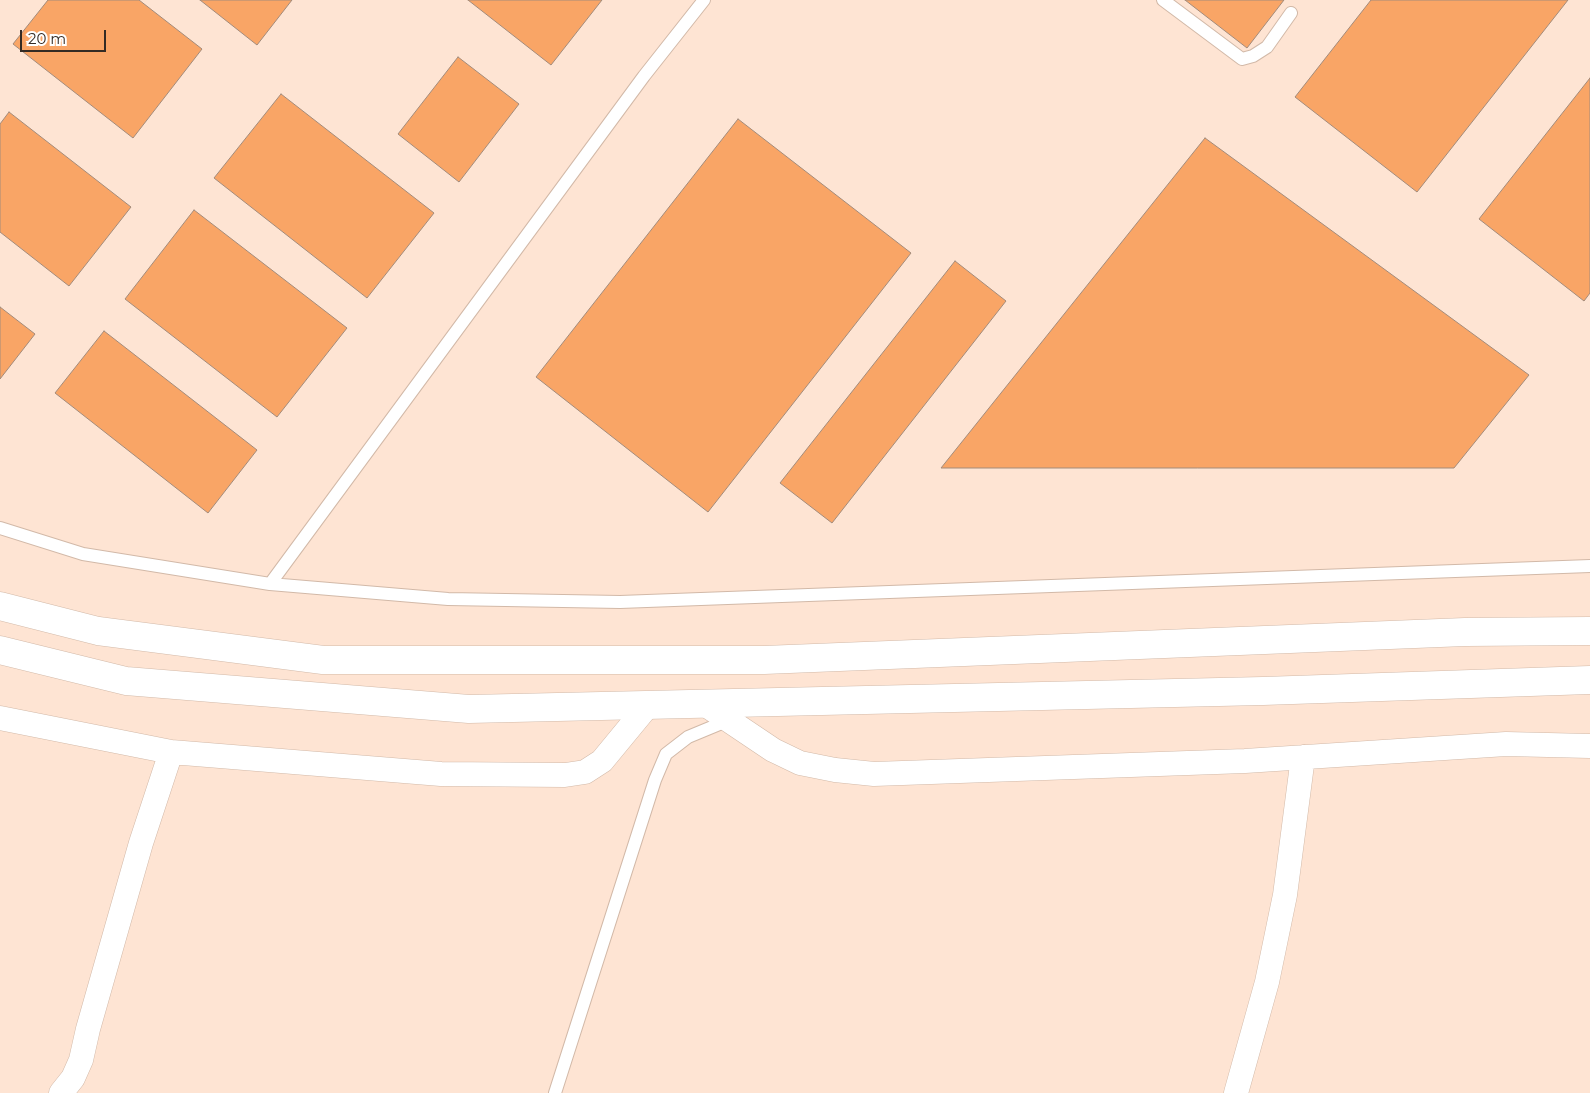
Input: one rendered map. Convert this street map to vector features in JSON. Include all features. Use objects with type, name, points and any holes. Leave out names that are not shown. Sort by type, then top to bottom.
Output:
[{"type":"street","points":[[0,606],[98,631],[323,660],[764,660],[1465,632],[1590,631]]},
{"type":"street","points":[[0,650],[126,681],[468,709],[1263,691],[1590,680]]},
{"type":"street","points":[[703,703],[773,750],[800,763],[834,770],[874,774],[1245,761],[1506,744],[1590,746]]},
{"type":"street","points":[[0,718],[171,752],[441,774],[565,775],[585,772],[602,761],[649,704]]},
{"type":"street","points":[[61,1093],[73,1078],[81,1060],[88,1029],[139,852],[171,752]]},
{"type":"street","points":[[1236,1093],[1267,982],[1285,895],[1303,757]]},
{"type":"lane","points":[[270,584],[639,84],[704,0]]},
{"type":"lane","points":[[1163,0],[1242,59],[1253,56],[1267,47],[1291,13]]},
{"type":"lane","points":[[0,528],[83,554],[270,584],[448,599],[620,602],[1590,566]]},
{"type":"lane","points":[[555,1093],[655,780],[666,754],[688,738],[729,720]]},
{"type":"building","points":[[48,0],[139,0],[202,49],[133,138],[13,44]]},
{"type":"building","points":[[200,0],[292,0],[257,45]]},
{"type":"building","points":[[468,0],[602,0],[551,65]]},
{"type":"building","points":[[1185,0],[1284,0],[1247,48]]},
{"type":"building","points":[[1371,0],[1568,0],[1417,192],[1295,97]]},
{"type":"building","points":[[458,57],[519,104],[459,182],[398,134]]},
{"type":"building","points":[[1590,78],[1590,293],[1584,301],[1479,219]]},
{"type":"building","points":[[281,94],[434,213],[367,298],[214,178]]},
{"type":"building","points":[[9,112],[131,207],[69,286],[0,232],[0,124]]},
{"type":"building","points":[[738,119],[911,253],[708,512],[536,377]]},
{"type":"building","points":[[1205,138],[1529,375],[1454,468],[941,468]]},
{"type":"building","points":[[194,210],[347,328],[277,417],[125,299]]},
{"type":"building","points":[[955,261],[1006,301],[832,523],[780,483]]},
{"type":"building","points":[[0,307],[35,334],[0,379]]},
{"type":"building","points":[[104,331],[257,450],[208,513],[55,393]]}]
